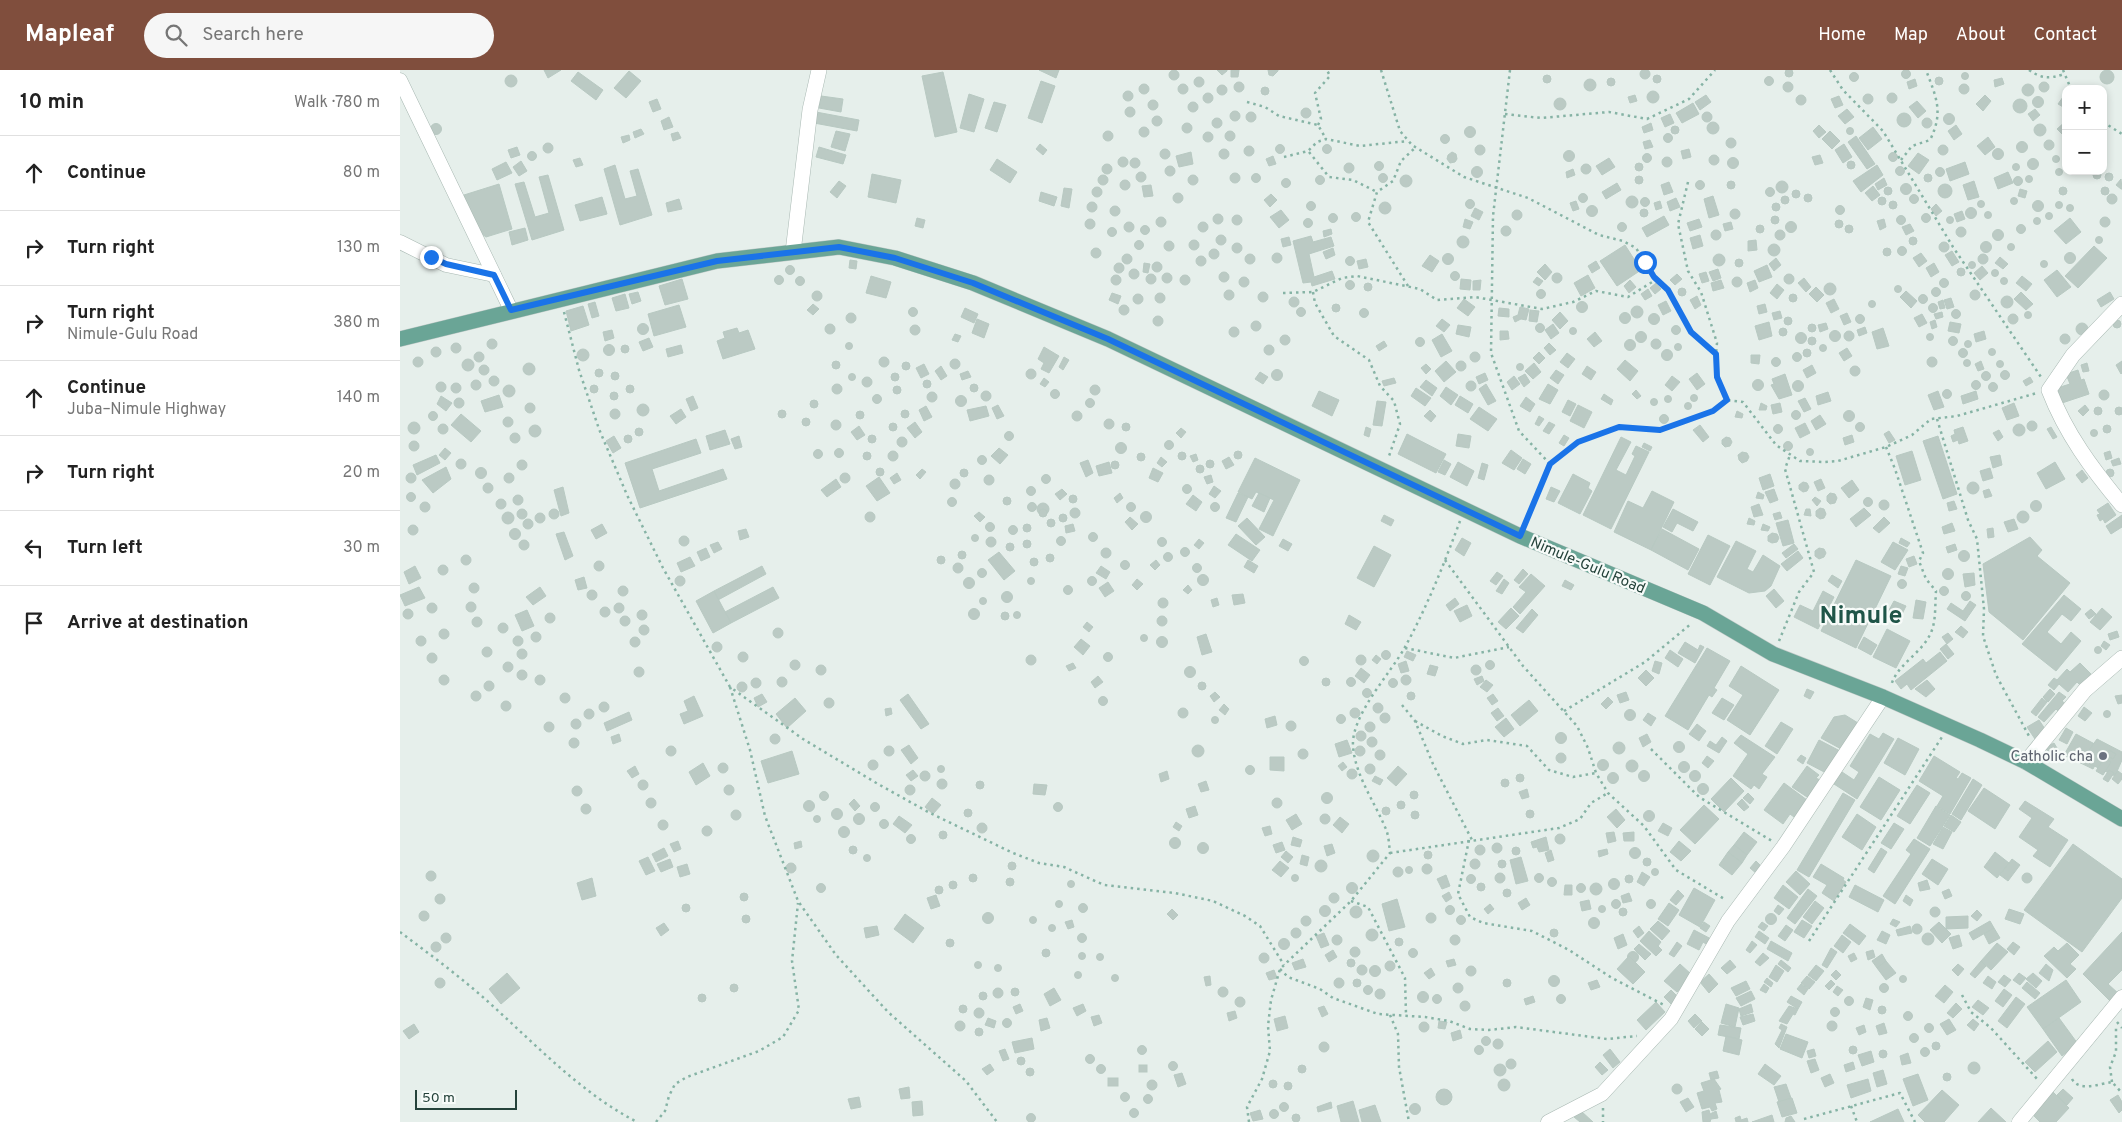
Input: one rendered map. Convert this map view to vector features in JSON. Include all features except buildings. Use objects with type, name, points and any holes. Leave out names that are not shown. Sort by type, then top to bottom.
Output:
[{"type":"main road","name":"Nimule-Gulu Road","points":[[400,339],[511,310],[717,261],[839,247],[895,258],[973,283],[1108,339],[1465,508],[1520,536],[1703,613],[1773,654],[1886,698],[2026,762],[2122,819]]},
{"type":"street","points":[[793,252],[810,110],[819,70]]},
{"type":"street","points":[[400,80],[511,310]]},
{"type":"street","points":[[400,242],[446,264],[494,275]]},
{"type":"street","points":[[2122,304],[2072,355],[2049,390],[2060,418],[2088,463],[2122,505]]},
{"type":"street","points":[[2026,762],[2085,690],[2122,658]]},
{"type":"street","points":[[1548,1122],[1602,1094],[1677,1012],[1738,907],[1783,847],[1886,698]]},
{"type":"street","points":[[2019,1122],[2122,997]]},
{"type":"path","points":[[1318,125],[1320,119],[1315,93],[1330,76],[1327,70]]},
{"type":"path","points":[[1381,70],[1400,131],[1416,147],[1464,177],[1497,186],[1528,198],[1599,235],[1623,241],[1636,248],[1657,279],[1668,290],[1691,332],[1716,354]]},
{"type":"path","points":[[1510,70],[1493,216],[1491,353],[1519,431],[1550,464]]},
{"type":"path","points":[[1505,114],[1541,118],[1610,112],[1647,118],[1689,99],[1715,70]]},
{"type":"path","points":[[1520,536],[1550,464],[1578,442],[1619,427],[1660,430],[1713,411],[1727,400],[1743,402],[1776,445],[1800,462],[1838,461],[1886,447],[1912,435],[1937,418],[1989,408],[2049,390],[1953,247],[1883,132],[1843,90],[1830,70]]},
{"type":"path","points":[[1900,160],[1912,146],[1930,140],[1938,124],[1937,102],[1926,70]]},
{"type":"path","points":[[2029,70],[2040,78],[2050,78],[2063,72],[2068,85]]},
{"type":"path","points":[[1247,102],[1264,107],[1279,116],[1318,125],[1326,138]]},
{"type":"path","points":[[2107,125],[2122,134]]},
{"type":"path","points":[[1284,157],[1308,151],[1317,142],[1326,138],[1360,146],[1409,141]]},
{"type":"path","points":[[1408,286],[1368,222],[1377,192],[1393,180],[1400,161],[1416,147]]},
{"type":"path","points":[[1308,151],[1319,162],[1329,177],[1353,180],[1377,192]]},
{"type":"path","points":[[1688,182],[1678,224],[1688,270],[1701,292],[1717,343],[1717,377],[1727,400]]},
{"type":"path","points":[[1283,293],[1313,292],[1342,278],[1357,276],[1420,289],[1437,300],[1475,297],[1492,298],[1542,309],[1573,302],[1596,290],[1628,297],[1657,279]]},
{"type":"path","points":[[1313,292],[1315,303],[1334,336],[1369,360],[1380,386],[1394,401],[1400,424],[1384,470]]},
{"type":"path","points":[[561,298],[579,370],[598,429],[627,495],[663,568],[730,687],[750,750],[765,816],[798,901],[836,955],[888,1012],[966,1081],[997,1122]]},
{"type":"path","points":[[1937,418],[1968,520],[1977,539],[1984,609],[1983,636],[1996,675],[2036,751]]},
{"type":"path","points":[[1886,447],[1896,469],[1923,554],[1919,562],[1926,579],[1936,591],[1932,630],[1912,657],[1897,671],[1886,698]]},
{"type":"path","points":[[1773,654],[1799,592],[1814,572],[1785,469],[1790,455]]},
{"type":"path","points":[[1390,853],[1386,829],[1370,796],[1355,756],[1353,736],[1371,697],[1404,648],[1445,560],[1465,508]]},
{"type":"path","points":[[1445,560],[1524,666],[1577,726],[1588,748],[1596,773],[1608,793],[1644,826],[1676,870],[1738,907]]},
{"type":"path","points":[[1564,711],[1645,662],[1703,613]]},
{"type":"path","points":[[1404,648],[1454,658],[1509,646]]},
{"type":"path","points":[[730,687],[802,739],[878,784],[930,813],[1013,854],[1039,863],[1064,867],[1104,885],[1175,893],[1214,901],[1245,916],[1260,926],[1284,965]]},
{"type":"path","points":[[1402,705],[1415,721],[1433,764],[1470,840],[1458,894],[1470,917],[1483,923],[1532,931],[1568,950],[1612,978],[1677,1012]]},
{"type":"path","points":[[1415,721],[1442,736],[1463,744],[1487,740],[1527,746],[1549,770],[1574,777],[1596,773]]},
{"type":"path","points":[[1809,941],[1949,726]]},
{"type":"path","points":[[1651,749],[1699,797],[1783,847]]},
{"type":"path","points":[[1249,1122],[1247,1107],[1262,1079],[1270,1051],[1268,1026],[1271,1000],[1280,969],[1350,901],[1390,853],[1559,828],[1580,819],[1591,804],[1608,793]]},
{"type":"path","points":[[656,1122],[665,1111],[675,1084],[687,1077],[759,1051],[783,1037],[799,1010],[792,961],[798,901]]},
{"type":"path","points":[[1350,901],[1368,907],[1405,978],[1406,1014]]},
{"type":"path","points":[[400,932],[493,1006],[570,1076],[611,1108],[637,1122]]},
{"type":"path","points":[[1280,969],[1288,977],[1320,989],[1333,998],[1378,1014],[1406,1014],[1449,1022],[1470,1029],[1489,1030],[1516,1027],[1607,1039],[1656,1034]]},
{"type":"path","points":[[1962,995],[1971,1012],[1991,1028],[2046,1088]]},
{"type":"path","points":[[1390,1015],[1398,1034],[1399,1067],[1409,1122]]},
{"type":"path","points":[[2116,1020],[2116,1052],[2110,1067],[2112,1082],[2122,1093]]},
{"type":"path","points":[[2071,1078],[2074,1083],[2083,1087],[2112,1082]]},
{"type":"path","points":[[1804,1119],[1900,1093],[1915,1122]]},
{"type":"path","points":[[1851,1106],[1857,1122]]},
{"type":"place","name":"Catholic cha","points":[[2103,756]]},
{"type":"district","name":"Nimule","points":[[1861,614]]},
{"type":"route","points":[[431,257],[446,264],[494,275],[511,310],[717,261],[839,247],[895,258],[973,283],[1108,339],[1465,508],[1520,536],[1550,464],[1578,442],[1619,427],[1660,430],[1713,411],[1727,400],[1717,377],[1716,354],[1691,332],[1668,290],[1654,277],[1645,262]]}]
